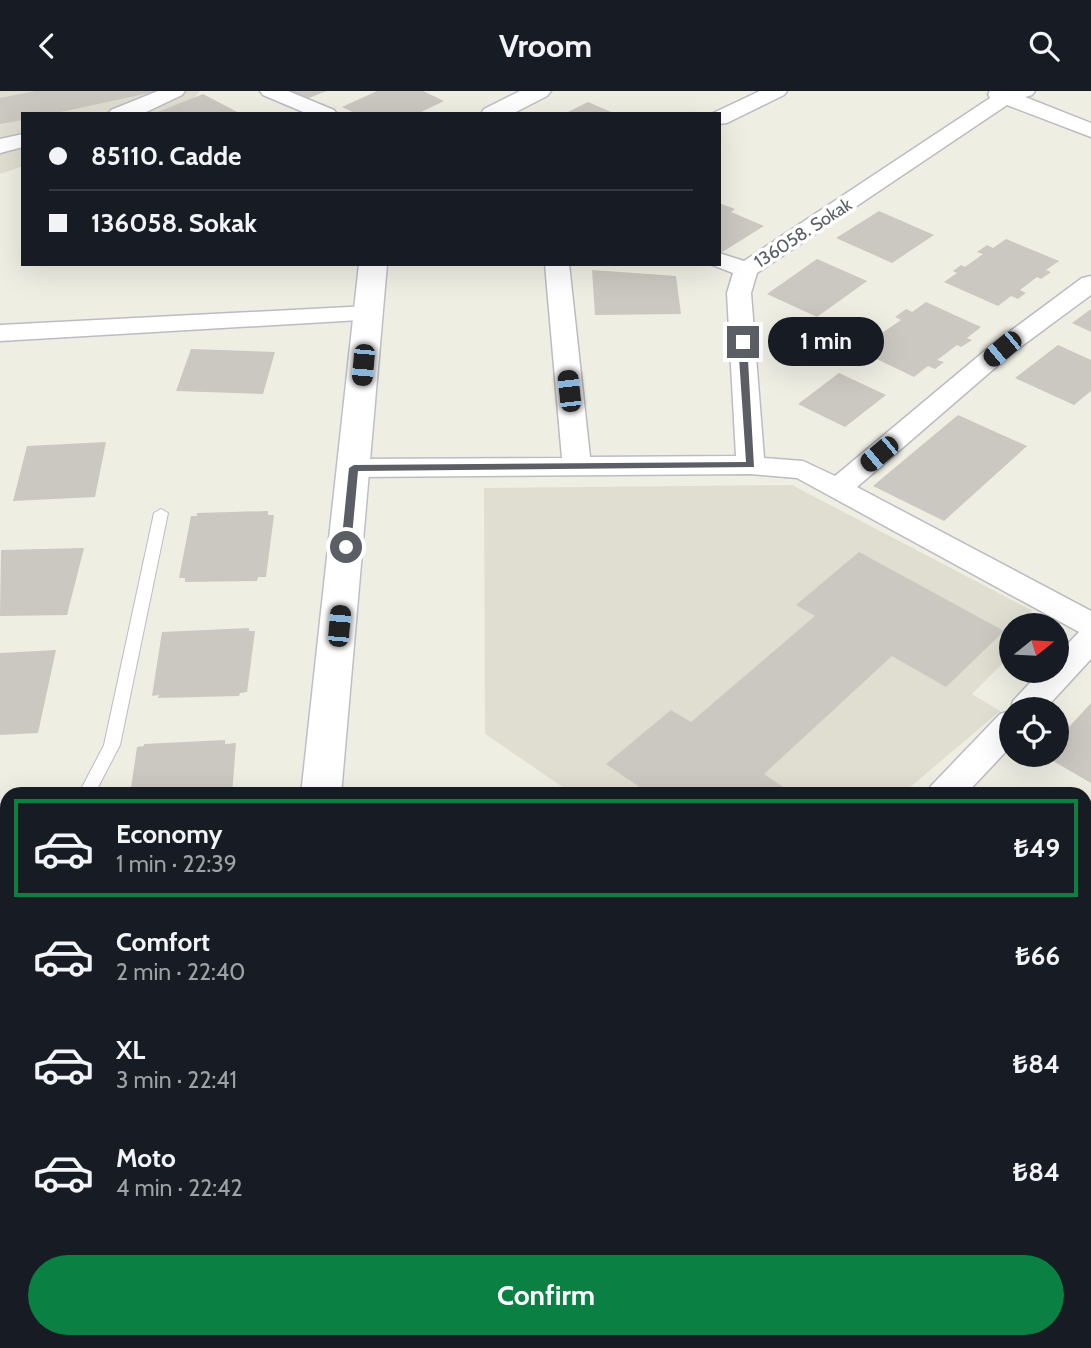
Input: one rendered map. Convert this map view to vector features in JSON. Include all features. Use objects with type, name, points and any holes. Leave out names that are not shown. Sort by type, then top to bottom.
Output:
[{"type":"street","points":[[125,112],[174,91]]},
{"type":"street","points":[[270,91],[322,112]]},
{"type":"street","points":[[498,112],[539,91]]},
{"type":"street","points":[[721,117],[759,95],[777,91]]},
{"type":"street","points":[[1006,93],[1091,131]]},
{"type":"street","name":"136058. Sokak","points":[[751,465],[739,293],[746,270],[1006,93]]},
{"type":"street","points":[[0,146],[21,141]]},
{"type":"street","points":[[721,261],[746,270]]},
{"type":"street","points":[[322,787],[373,266]]},
{"type":"street","points":[[557,266],[577,466]]},
{"type":"street","points":[[837,489],[1002,349],[1091,283]]},
{"type":"street","points":[[0,333],[368,314]]},
{"type":"street","points":[[354,468],[751,465],[803,470],[1091,625]]},
{"type":"street","points":[[1036,697],[1091,639]]},
{"type":"street","points":[[951,787],[999,737]]},
{"type":"lane","points":[[90,787],[112,745],[160,513]]},
{"type":"shaded area","points":[[0,91],[200,91],[189,104],[167,112],[21,112],[21,167],[0,174]]},
{"type":"shaded area","points":[[792,485],[1031,610],[1032,613],[999,613],[999,667],[972,694],[999,712],[910,787],[563,787],[485,734],[484,488]]},
{"type":"building","points":[[35,91],[154,91],[60,112],[21,112],[21,120],[0,124],[0,98]]},
{"type":"building","points":[[284,91],[327,91],[301,101]]},
{"type":"building","points":[[377,91],[423,91],[444,101],[421,112],[353,112],[342,107]]},
{"type":"building","points":[[203,94],[237,112],[158,112]]},
{"type":"building","points":[[588,102],[611,112],[568,112]]},
{"type":"building","points":[[721,204],[735,209],[731,212],[764,226],[721,253]]},
{"type":"building","points":[[879,211],[934,235],[892,263],[836,238]]},
{"type":"building","points":[[1006,239],[1059,261],[1046,270],[1051,272],[1041,279],[1037,277],[1020,290],[1026,293],[1018,299],[1011,296],[998,306],[944,282],[957,273],[953,271],[961,265],[965,267],[983,254],[977,252],[987,245],[993,248]]},
{"type":"building","points":[[817,259],[867,281],[817,317],[767,294]]},
{"type":"building","points":[[592,270],[676,276],[681,314],[595,315]]},
{"type":"building","points":[[926,302],[981,327],[967,338],[972,340],[961,347],[957,345],[937,360],[944,362],[935,369],[928,366],[914,377],[858,350],[873,340],[868,338],[877,331],[882,333],[901,320],[895,317],[906,309],[912,312]]},
{"type":"building","points":[[1091,309],[1091,332],[1072,323]]},
{"type":"building","points":[[1058,345],[1091,360],[1091,391],[1074,405],[1015,378]]},
{"type":"building","points":[[191,349],[275,352],[263,394],[176,391]]},
{"type":"building","points":[[839,373],[886,395],[845,427],[798,404]]},
{"type":"building","points":[[958,415],[1027,446],[944,521],[873,486]]},
{"type":"building","points":[[106,442],[95,497],[13,501],[27,446]]},
{"type":"building","points":[[268,511],[268,515],[274,515],[266,577],[258,577],[257,581],[185,582],[185,578],[179,578],[191,516],[197,516],[197,513]]},
{"type":"building","points":[[84,548],[67,615],[0,616],[1,550]]},
{"type":"building","points":[[859,552],[999,628],[999,636],[946,687],[892,656],[764,774],[783,787],[639,787],[606,764],[671,710],[691,722],[815,616],[796,605]]},
{"type":"building","points":[[249,628],[249,631],[255,631],[247,692],[240,693],[239,696],[152,696],[162,632]]},
{"type":"building","points":[[56,650],[38,733],[0,735],[0,653]]},
{"type":"building","points":[[1091,703],[1091,783],[1063,767],[1069,767],[1069,727]]},
{"type":"building","points":[[225,740],[225,744],[236,743],[233,787],[131,787],[137,747],[144,744]]},
{"type":"route","points":[[346,547],[354,468],[751,465],[743,342]]}]
